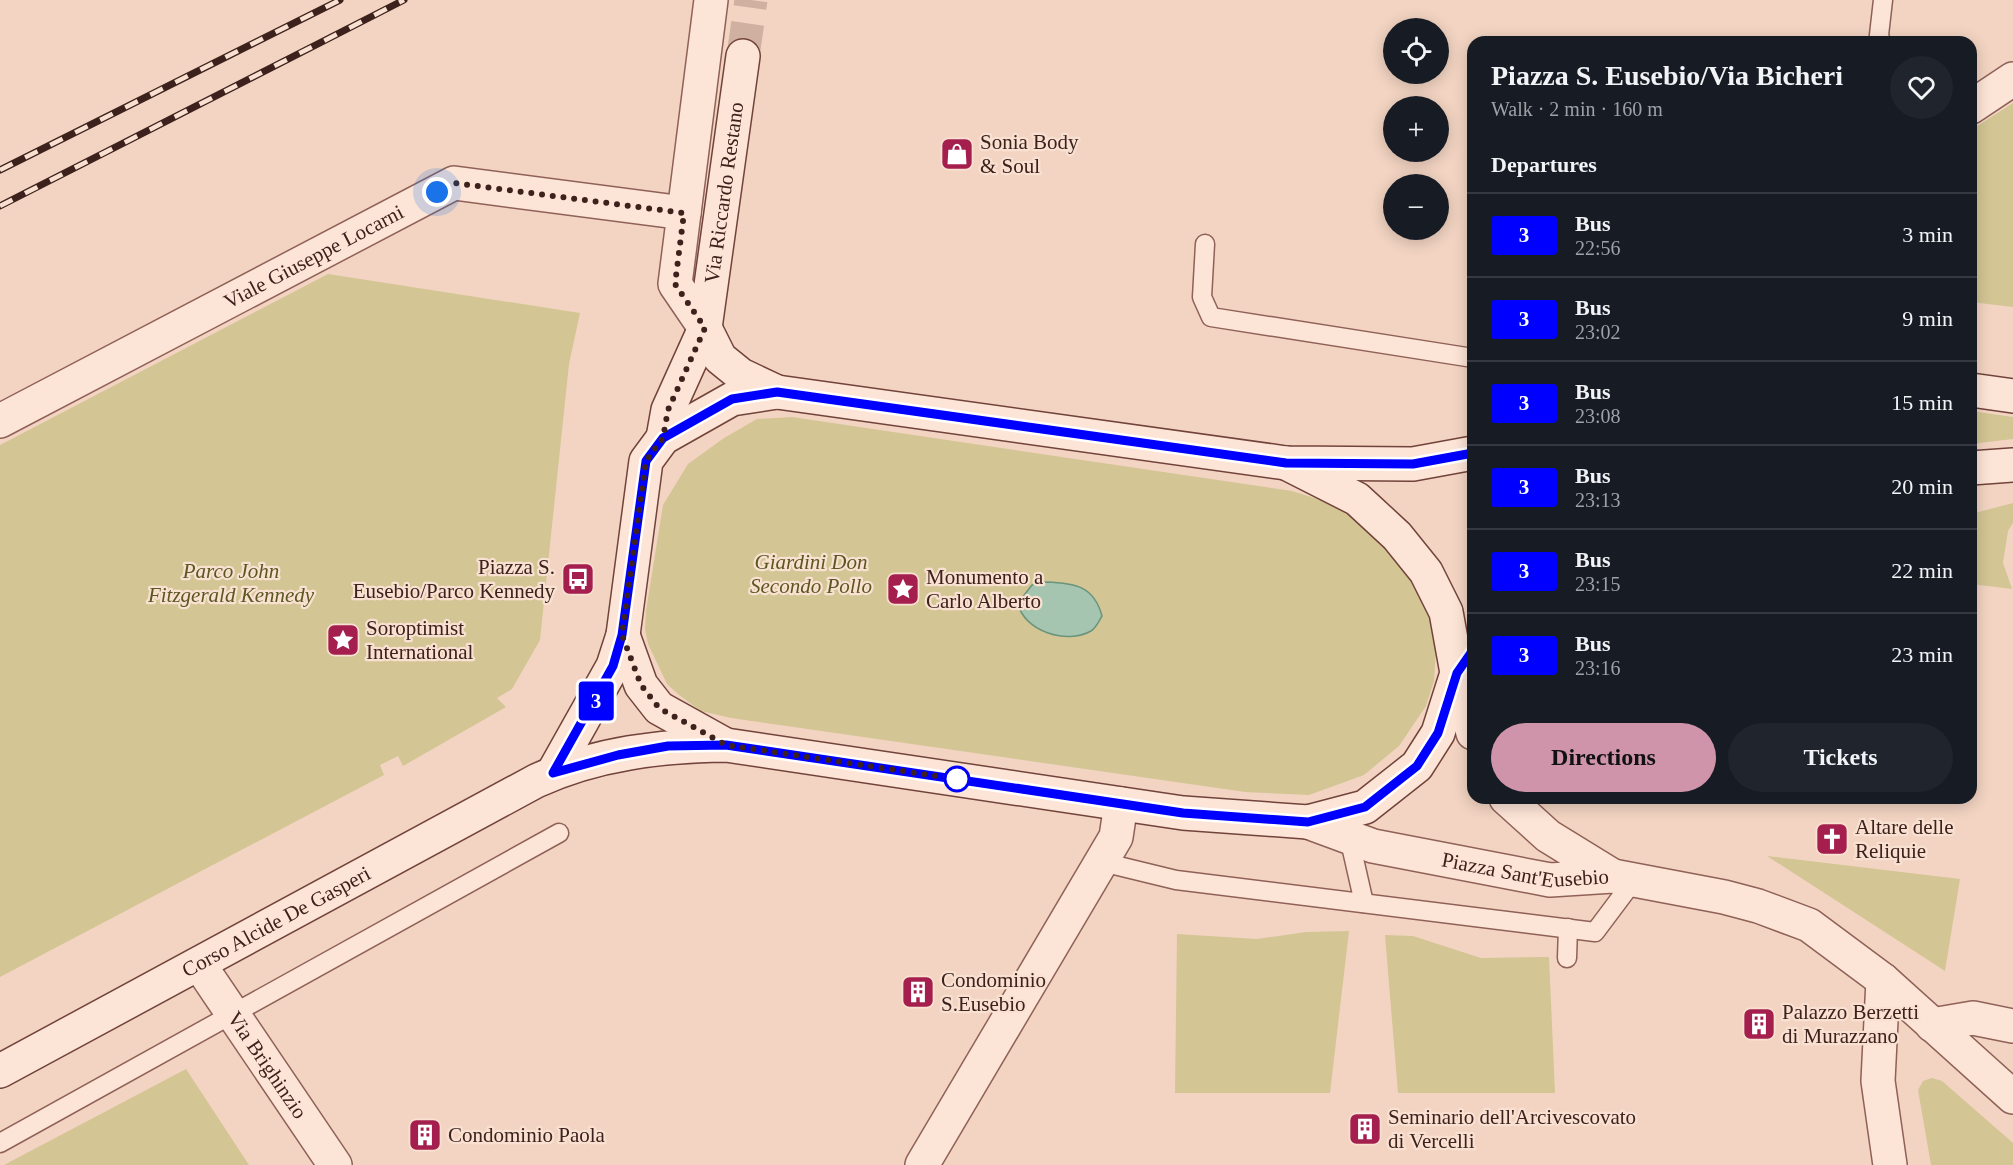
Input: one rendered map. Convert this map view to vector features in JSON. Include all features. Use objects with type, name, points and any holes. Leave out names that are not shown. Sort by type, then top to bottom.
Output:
[{"type":"street","name":"Via Riccardo Restano","points":[[711,0],[675,284],[705,328],[720,358],[741,375],[777,392]]},
{"type":"street","name":"Via Riccardo Restano","points":[[663,438],[668,410],[705,328],[742,56]]},
{"type":"street","points":[[1977,103],[2013,79]]},
{"type":"street","name":"Viale Giuseppe Locarni","points":[[0,421],[454,183],[684,213]]},
{"type":"street","points":[[1977,391],[2013,396]]},
{"type":"street","name":"Piazza Sant'Eusebio","points":[[553,773],[602,690],[613,666],[622,635],[646,461],[663,438],[732,399],[777,392],[1286,463],[1413,464],[1467,454]]},
{"type":"street","name":"Piazza Sant'Eusebio","points":[[1286,463],[1357,499],[1397,536],[1426,572],[1446,612],[1465,662],[1467,680]]},
{"type":"street","points":[[1977,468],[2013,465]]},
{"type":"street","name":"Piazza Sant'Eusebio","points":[[622,635],[641,685],[659,708],[726,745]]},
{"type":"street","name":"Piazza Sant'Eusebio","points":[[1308,822],[1365,807],[1417,766],[1438,733],[1465,662]]},
{"type":"street","name":"Piazza Sant'Eusebio","points":[[553,773],[618,755],[668,746],[726,745],[920,772],[1183,813],[1308,822],[1373,846],[1551,880],[1624,878]]},
{"type":"street","name":"Corso Alcide De Gasperi","points":[[0,1071],[553,773]]},
{"type":"street","points":[[922,1165],[1116,837],[1121,804]]},
{"type":"street","name":"Piazza Sant'Eusebio","points":[[1513,804],[1548,836],[1624,878]]},
{"type":"street","points":[[1624,878],[1758,906],[1809,925],[1883,980],[2013,1097]]},
{"type":"street","name":"Via Brighinzio","points":[[199,964],[335,1165]]},
{"type":"street","points":[[1883,980],[1878,1081],[1890,1165]]},
{"type":"street","points":[[1932,1025],[1973,1018],[2013,1026]]},
{"type":"lane","points":[[1879,36],[1883,0]]},
{"type":"lane","points":[[1205,244],[1202,297],[1210,317],[1467,357]]},
{"type":"lane","points":[[0,1143],[559,833]]},
{"type":"lane","points":[[1349,837],[1364,903]]},
{"type":"lane","points":[[1102,862],[1176,880],[1595,932],[1624,878]]},
{"type":"lane","points":[[1567,958],[1568,928]]},
{"type":"green space","points":[[2013,103],[2013,307],[1977,303],[1977,126]]},
{"type":"green space","name":"Parco John Fitzgerald Kennedy","points":[[328,274],[580,313],[569,364],[540,640],[512,689],[497,698],[506,707],[403,766],[398,756],[380,765],[384,775],[0,977],[0,445]]},
{"type":"green space","points":[[1977,412],[2013,417],[2013,439],[1977,443]]},
{"type":"green space","name":"Giardini Don Secondo Pollo","points":[[792,417],[1292,491],[1343,507],[1415,567],[1437,632],[1434,681],[1426,706],[1399,746],[1364,775],[1309,795],[1245,792],[731,718],[701,711],[667,684],[648,644],[645,629],[663,505],[688,464],[724,438],[757,419]]},
{"type":"green space","points":[[2013,503],[2013,523],[2008,531],[2003,563],[2012,589],[1977,585],[1977,512]]},
{"type":"green space","points":[[1767,856],[1960,879],[1945,971]]},
{"type":"green space","points":[[1349,931],[1330,1093],[1175,1093],[1177,934],[1257,939],[1306,932]]},
{"type":"green space","points":[[1385,935],[1413,936],[1481,958],[1549,957],[1555,1093],[1398,1093]]},
{"type":"green space","points":[[186,1069],[249,1165],[4,1165]]},
{"type":"green space","points":[[1932,1078],[1942,1081],[2013,1143],[2013,1165],[1931,1165],[1918,1090],[1923,1081]]},
{"type":"shaded area","points":[[1046,582],[1074,585],[1082,588],[1094,598],[1102,616],[1091,631],[1081,635],[1059,636],[1047,633],[1028,621],[1018,603],[1032,585]]},
{"type":"tunnel","points":[[743,56],[751,0]]},
{"type":"railway","points":[[0,170],[340,0]]},
{"type":"railway","points":[[0,206],[404,0]]},
{"type":"bus line","name":"3","points":[[1467,455],[1413,464],[1286,463],[777,392],[732,399],[663,438],[646,461],[622,635],[613,666],[602,690],[553,773],[618,755],[668,746],[726,745],[920,772],[1183,813],[1308,822],[1365,807],[1417,766],[1438,733],[1457,673],[1467,659]]},
{"type":"place","name":"Sonia Body & Soul","points":[[957,154]]},
{"type":"place","name":"Piazza S. Eusebio/Parco Kennedy","points":[[578,579]]},
{"type":"place","name":"Monumento a Carlo Alberto","points":[[903,589]]},
{"type":"place","name":"Soroptimist International","points":[[343,640]]},
{"type":"place","name":"Altare delle Reliquie","points":[[1832,839]]},
{"type":"place","name":"Condominio S.Eusebio","points":[[918,992]]},
{"type":"place","name":"Palazzo Berzetti di Murazzano","points":[[1759,1024]]},
{"type":"place","name":"Seminario dell'Arcivescovato di Vercelli","points":[[1365,1129]]},
{"type":"place","name":"Condominio Paola","points":[[425,1135]]},
{"type":"route","points":[[437,192],[454,183],[684,213],[675,284],[705,328],[668,410],[663,438],[646,461],[622,635],[641,685],[659,708],[726,745],[957,779]]}]
